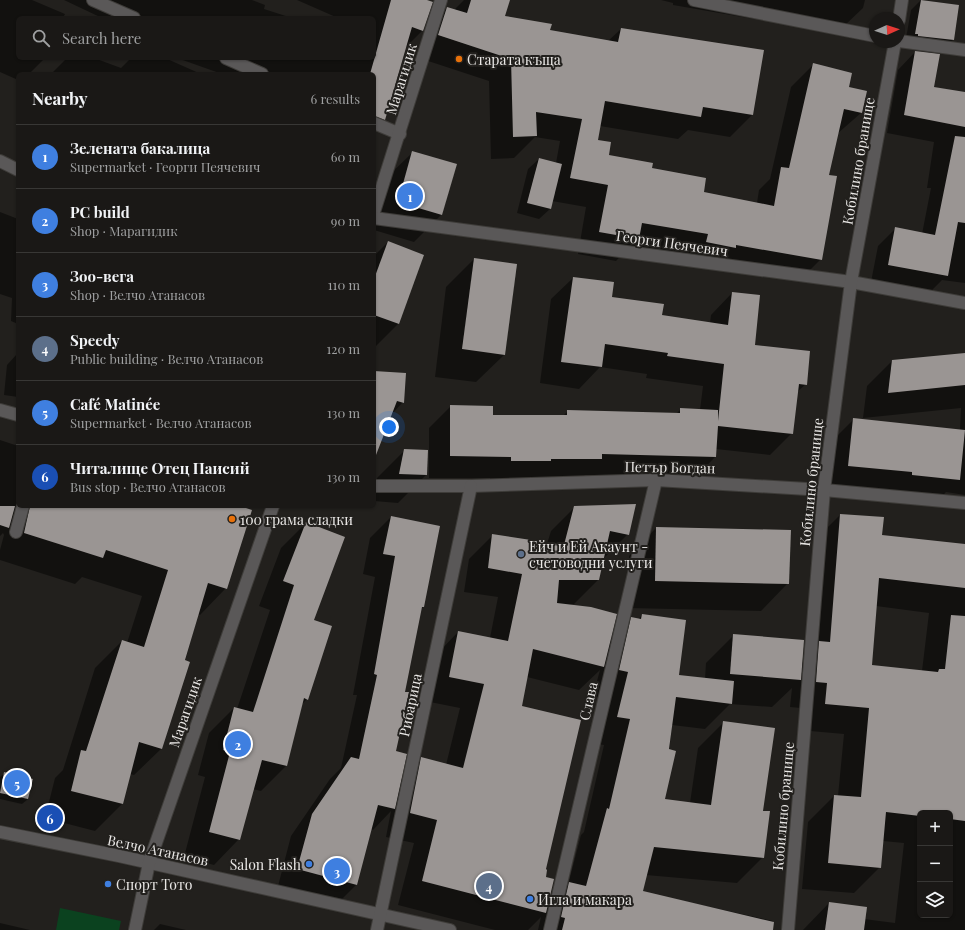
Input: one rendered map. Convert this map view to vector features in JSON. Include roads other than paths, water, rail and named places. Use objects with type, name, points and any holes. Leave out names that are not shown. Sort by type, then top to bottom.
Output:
[{"type":"street","points":[[93,0],[129,16]]},
{"type":"street","name":"Марагидик","points":[[376,206],[442,0]]},
{"type":"street","points":[[694,0],[869,35]]},
{"type":"street","points":[[900,12],[902,0]]},
{"type":"street","points":[[905,42],[965,50]]},
{"type":"street","name":"Кобилино бранище","points":[[788,930],[824,490],[851,282],[894,48]]},
{"type":"street","points":[[230,60],[258,72]]},
{"type":"street","points":[[376,124],[400,134]]},
{"type":"street","points":[[0,161],[16,169]]},
{"type":"street","name":"Георги Пеячевич","points":[[376,218],[851,282],[965,303]]},
{"type":"street","points":[[0,410],[16,414]]},
{"type":"street","name":"Петър Богдан","points":[[376,486],[471,486],[656,480],[824,490],[965,503]]},
{"type":"street","name":"Слава","points":[[550,930],[656,480]]},
{"type":"street","name":"Рибарица","points":[[378,930],[471,486]]},
{"type":"street","points":[[16,532],[23,508]]},
{"type":"street","name":"Марагидик","points":[[135,930],[149,863],[272,508]]},
{"type":"street","name":"Велчо Атанасов","points":[[0,832],[149,863],[450,930]]},
{"type":"place","name":"Старата къща","points":[[459,59]]},
{"type":"place","name":"Зелената бакалица","points":[[410,196]]},
{"type":"place","name":"100 грама сладки","points":[[232,519]]},
{"type":"place","name":"Ейч и Ей Акаунт - счетоводни услуги","points":[[521,554]]},
{"type":"place","name":"PC build","points":[[238,744]]},
{"type":"place","name":"Café Matinée","points":[[17,783]]},
{"type":"place","name":"Читалище Отец Паисий","points":[[50,818]]},
{"type":"place","name":"Salon Flash","points":[[309,864]]},
{"type":"place","name":"Зоо-вега","points":[[337,871]]},
{"type":"place","name":"Спорт Тото","points":[[108,884]]},
{"type":"place","name":"Speedy","points":[[489,886]]},
{"type":"place","name":"Игла и макара","points":[[530,899]]}]
